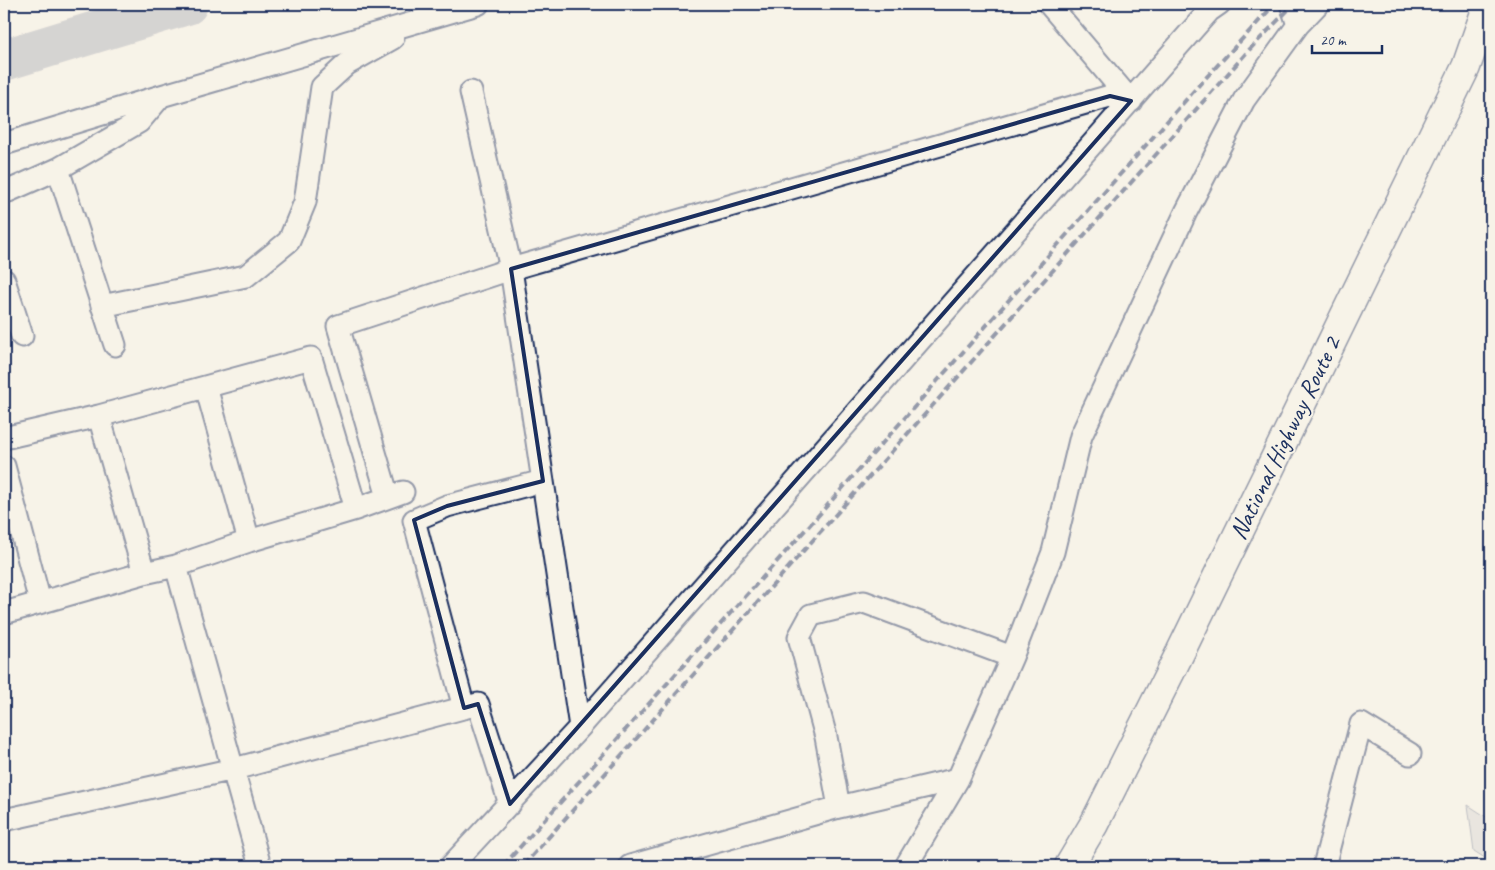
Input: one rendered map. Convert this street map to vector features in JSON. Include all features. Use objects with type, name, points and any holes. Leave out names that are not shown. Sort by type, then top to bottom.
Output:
[{"type":"highway","name":"National Highway Route 2","points":[[1069,866],[1094,824],[1178,657],[1466,67],[1488,4]]},
{"type":"street","points":[[4,144],[161,96],[478,4]]},
{"type":"street","points":[[1049,4],[1131,101]]},
{"type":"street","points":[[1291,4],[1298,25]]},
{"type":"street","points":[[906,866],[958,779],[1012,657],[1053,552],[1081,436],[1186,212],[1244,100],[1298,25],[1318,4]]},
{"type":"street","points":[[451,866],[580,727],[1131,101],[1210,6]]},
{"type":"street","points":[[102,306],[246,276],[289,241],[305,202],[322,87],[347,64],[426,20]]},
{"type":"street","points":[[470,92],[511,269],[580,727]]},
{"type":"street","points":[[4,192],[58,169],[139,122],[161,96]]},
{"type":"street","points":[[4,613],[144,573],[176,566],[396,495],[338,326],[511,269],[1110,96],[1131,101]]},
{"type":"street","points":[[4,152],[26,137]]},
{"type":"street","points":[[58,169],[115,346]]},
{"type":"street","points":[[4,280],[22,336]]},
{"type":"street","points":[[4,438],[99,416],[311,358],[356,509]]},
{"type":"street","points":[[206,386],[249,541]]},
{"type":"street","points":[[99,416],[144,573]]},
{"type":"street","points":[[4,466],[40,602]]},
{"type":"street","points":[[464,708],[414,520],[447,506],[543,481]]},
{"type":"street","points":[[176,566],[260,866]]},
{"type":"street","points":[[840,807],[826,737],[799,637],[811,616],[864,602],[1012,657]]},
{"type":"street","points":[[4,820],[234,768],[478,704],[510,804]]},
{"type":"street","points":[[1324,866],[1361,724],[1410,754]]},
{"type":"street","points":[[630,866],[840,807],[958,779]]},
{"type":"highlighted area","points":[[1110,96],[1131,101],[510,804],[478,704],[464,708],[414,520],[447,506],[543,481],[511,269]]},
{"type":"shaded area","points":[[1468,805],[1491,820],[1491,862],[1474,851]]},
{"type":"waterway","points":[[4,60],[187,4]]},
{"type":"railway","points":[[503,866],[825,508],[1200,84],[1275,4]]},
{"type":"railway","points":[[523,866],[1249,50],[1294,4]]}]
